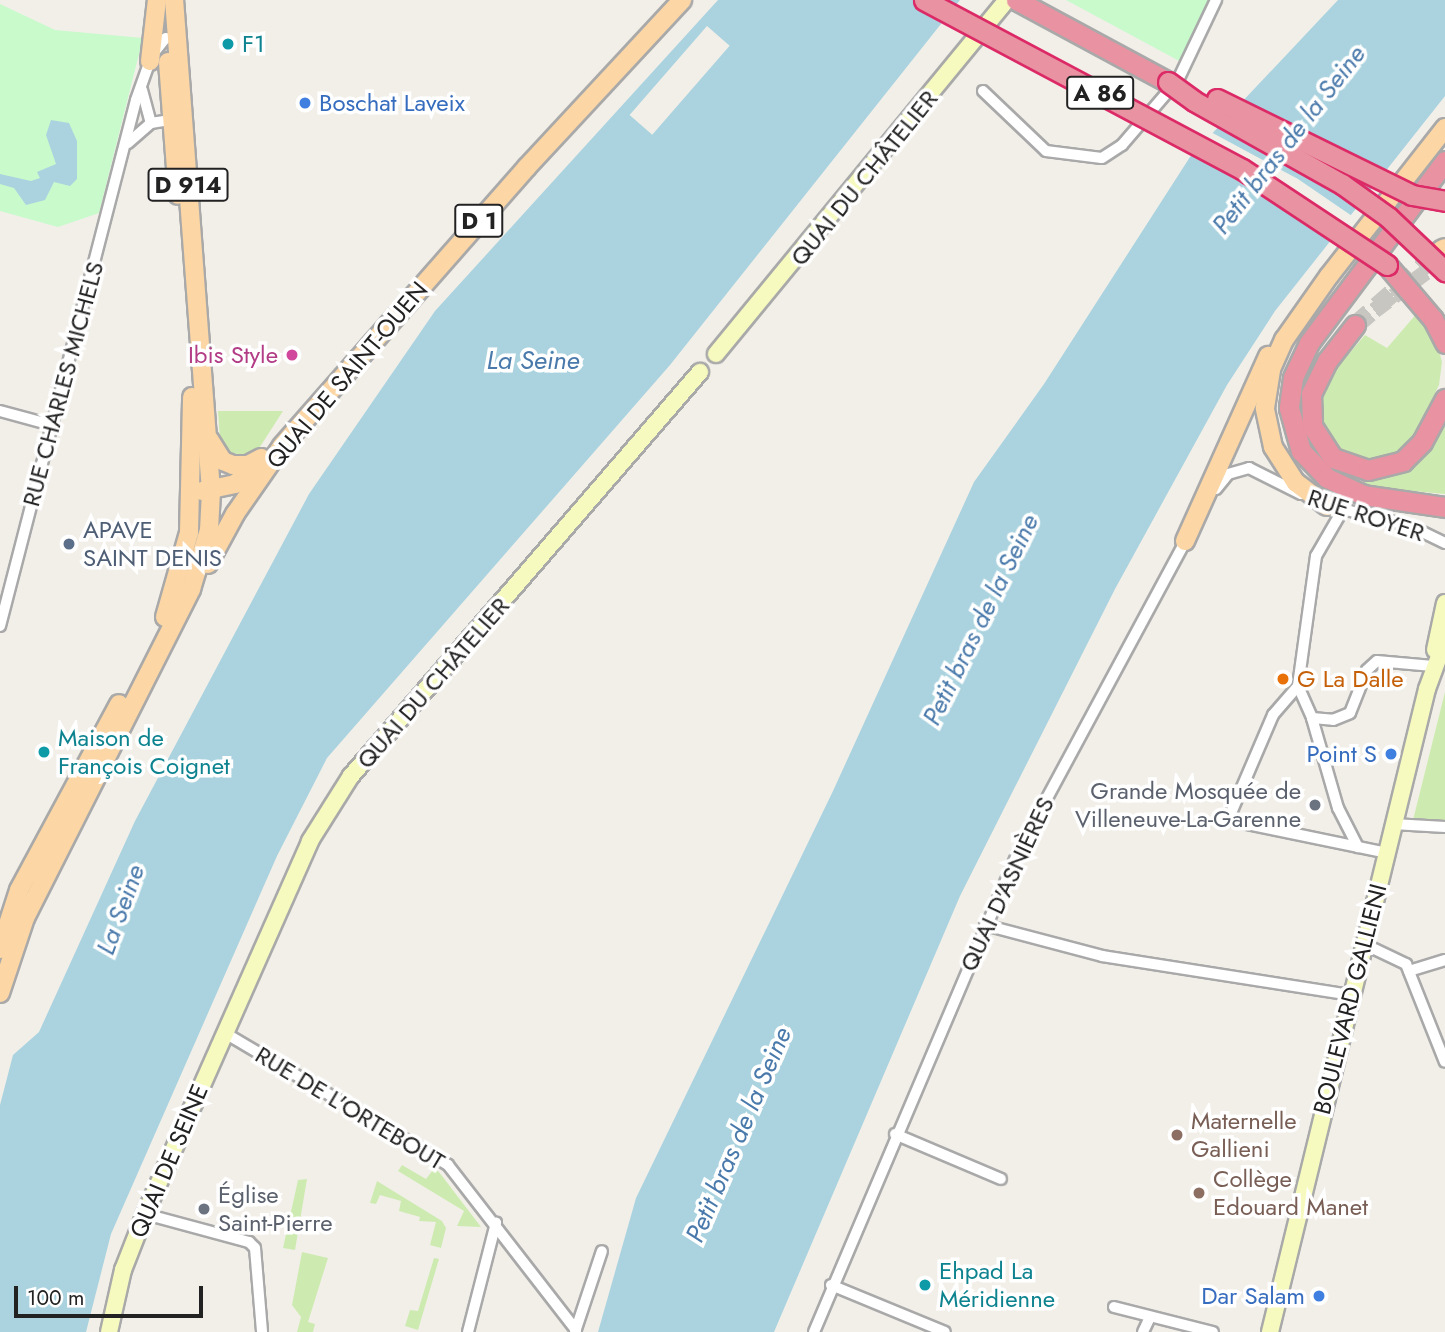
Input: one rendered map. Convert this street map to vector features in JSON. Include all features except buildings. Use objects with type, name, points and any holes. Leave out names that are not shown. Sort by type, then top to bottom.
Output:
[{"type":"highway","name":"A 86","points":[[924,0],[1297,201],[1387,265],[1445,314]]},
{"type":"highway","name":"A 86","points":[[1016,0],[1168,82],[1194,102],[1342,184],[1388,217],[1445,271]]},
{"type":"highway","points":[[1168,82],[1207,93],[1412,195],[1445,201]]},
{"type":"highway","points":[[1445,160],[1326,318],[1298,366],[1289,408],[1295,439],[1309,461],[1336,484],[1378,499],[1445,507]]},
{"type":"highway","points":[[1387,265],[1433,319],[1445,343]]},
{"type":"highway","points":[[1355,325],[1323,368],[1311,394],[1314,433],[1333,458],[1368,470],[1404,461],[1422,442],[1445,399]]},
{"type":"main road","points":[[150,61],[157,0]]},
{"type":"main road","name":"D 914","points":[[164,0],[166,38],[187,177],[208,437],[211,513],[199,569]]},
{"type":"main road","name":"D 914","points":[[0,948],[19,890],[172,602],[185,558],[192,491],[192,370],[174,0]]},
{"type":"main road","name":"QUAI DE SAINT-OUEN","points":[[0,991],[25,918],[199,569],[208,565],[235,514],[282,446],[518,177],[682,0]]},
{"type":"main road","points":[[1335,509],[1296,483],[1278,460],[1265,408],[1275,357],[1368,223],[1445,128]]},
{"type":"main road","points":[[1185,541],[1263,364],[1295,313],[1329,276]]},
{"type":"main road","points":[[208,437],[223,461],[237,466],[248,465],[282,446]]},
{"type":"main road","name":"D 1","points":[[192,491],[211,491],[250,474],[282,446]]},
{"type":"main road","points":[[191,512],[235,514]]},
{"type":"street","name":"QUAI DU CHÂTELIER","points":[[716,354],[1007,0]]},
{"type":"street","points":[[983,91],[1046,151],[1102,158],[1122,145],[1178,80],[1216,0]]},
{"type":"street","name":"RUE CHARLES MICHELS","points":[[0,625],[150,61],[166,38]]},
{"type":"street","points":[[142,90],[151,123]]},
{"type":"street","points":[[128,143],[151,123],[180,119]]},
{"type":"street","name":"QUAI DU CHÂTELIER","points":[[225,1033],[267,947],[310,841],[351,776],[700,372]]},
{"type":"street","points":[[0,411],[52,425]]},
{"type":"street","name":"RUE ROYER","points":[[1249,468],[1335,509],[1410,526],[1445,543]]},
{"type":"street","name":"QUAI D'ASNIÈRES","points":[[814,1332],[895,1134],[1018,852],[1185,541],[1223,477],[1249,468]]},
{"type":"street","points":[[1335,509],[1316,556],[1298,686],[1312,718],[1338,808],[1358,847]]},
{"type":"street","name":"BOULEVARD GALLIENI","points":[[1270,1332],[1350,995],[1433,666],[1445,603]]},
{"type":"street","name":"BOULEVARD GALLIENI","points":[[1433,666],[1445,640]]},
{"type":"street","points":[[1312,718],[1333,720],[1350,713],[1367,670],[1377,660],[1433,666]]},
{"type":"street","points":[[1298,686],[1273,715],[1228,820],[1387,853]]},
{"type":"street","points":[[1394,824],[1445,827]]},
{"type":"street","points":[[985,925],[1090,953],[1350,995]]},
{"type":"street","points":[[1364,944],[1400,958],[1409,971],[1445,1062]]},
{"type":"street","points":[[1409,971],[1445,960]]},
{"type":"street","name":"QUAI DE SEINE","points":[[109,1332],[123,1270],[225,1033]]},
{"type":"street","name":"RUE DE L'ORTEBOUT","points":[[225,1033],[448,1165],[496,1223],[576,1331]]},
{"type":"street","points":[[895,1134],[1001,1179]]},
{"type":"street","points":[[145,1214],[249,1242],[255,1248],[261,1332]]},
{"type":"street","points":[[468,1332],[496,1223]]},
{"type":"street","points":[[576,1331],[602,1251]]},
{"type":"street","points":[[831,1285],[945,1332]]},
{"type":"street","points":[[1114,1307],[1149,1319],[1213,1332]]},
{"type":"street","points":[[1143,1332],[1149,1319]]},
{"type":"green space","points":[[1066,0],[1212,0],[1183,63]]},
{"type":"green space","points":[[0,4],[55,30],[143,38],[99,213],[58,227],[0,211]]},
{"type":"green space","points":[[1418,312],[1433,329],[1442,362],[1439,385],[1415,435],[1399,454],[1378,463],[1356,460],[1336,449],[1321,429],[1318,407],[1325,382],[1365,335],[1387,348]]},
{"type":"green space","points":[[218,411],[283,411],[258,450],[242,455],[229,452],[220,440]]},
{"type":"green space","points":[[1445,414],[1445,494],[1361,486],[1366,476],[1379,477]]},
{"type":"green space","points":[[1445,692],[1445,832],[1410,832]]},
{"type":"green space","points":[[402,1165],[426,1179],[432,1171],[428,1165],[439,1172],[481,1227],[457,1226],[464,1211],[398,1171]]},
{"type":"green space","points":[[307,1179],[295,1250],[283,1248],[298,1180]]},
{"type":"green space","points":[[377,1181],[442,1221],[446,1228],[441,1248],[430,1245],[436,1222],[419,1221],[420,1217],[399,1211],[401,1201],[380,1195],[376,1204],[370,1203]]},
{"type":"green space","points":[[302,1252],[328,1258],[308,1322],[315,1324],[313,1332],[297,1332],[301,1317],[292,1305]]},
{"type":"green space","points":[[434,1258],[439,1259],[418,1330],[405,1326],[410,1310],[418,1311]]},
{"type":"water","name":"La Seine","points":[[718,0],[960,0],[670,365],[327,758],[277,856],[111,1234],[86,1332],[0,1332],[0,1105],[13,1055],[39,1032],[135,821],[309,494],[435,311]]},
{"type":"water","name":"Petit bras de la Seine","points":[[1338,0],[1445,0],[1445,96],[1275,311],[1227,385],[1115,589],[960,896],[774,1332],[598,1332],[636,1198],[833,791],[974,482],[1044,384],[1190,157]]},
{"type":"water","points":[[51,120],[69,123],[77,141],[77,179],[70,186],[54,182],[45,200],[26,205],[14,188],[0,184],[0,174],[31,181],[40,178],[37,172],[56,164],[46,135]]},
{"type":"pier","points":[[707,26],[730,46],[652,135],[630,115]]},
{"type":"pier","points":[[1209,131],[1298,179],[1352,216],[1333,240],[1242,181],[1188,154]]},
{"type":"tunnel","points":[[1355,325],[1441,250]]},
{"type":"tunnel","points":[[1355,325],[1445,258]]},
{"type":"place","name":"F1","points":[[228,44]]},
{"type":"place","name":"Boschat Laveix","points":[[305,103]]},
{"type":"place","name":"Ibis Style","points":[[292,355]]},
{"type":"place","name":"APAVE SAINT DENIS","points":[[69,544]]},
{"type":"place","name":"G La Dalle","points":[[1283,679]]},
{"type":"place","name":"Maison de François Coignet","points":[[44,752]]},
{"type":"place","name":"Point S","points":[[1391,754]]},
{"type":"place","name":"Grande Mosquée de Villeneuve-La-Garenne","points":[[1315,805]]},
{"type":"place","name":"Maternelle Gallieni","points":[[1177,1135]]},
{"type":"place","name":"Collège Edouard Manet","points":[[1199,1193]]},
{"type":"place","name":"Église Saint-Pierre","points":[[204,1209]]},
{"type":"place","name":"Ehpad La Méridienne","points":[[925,1285]]},
{"type":"place","name":"Dar Salam","points":[[1319,1296]]}]
